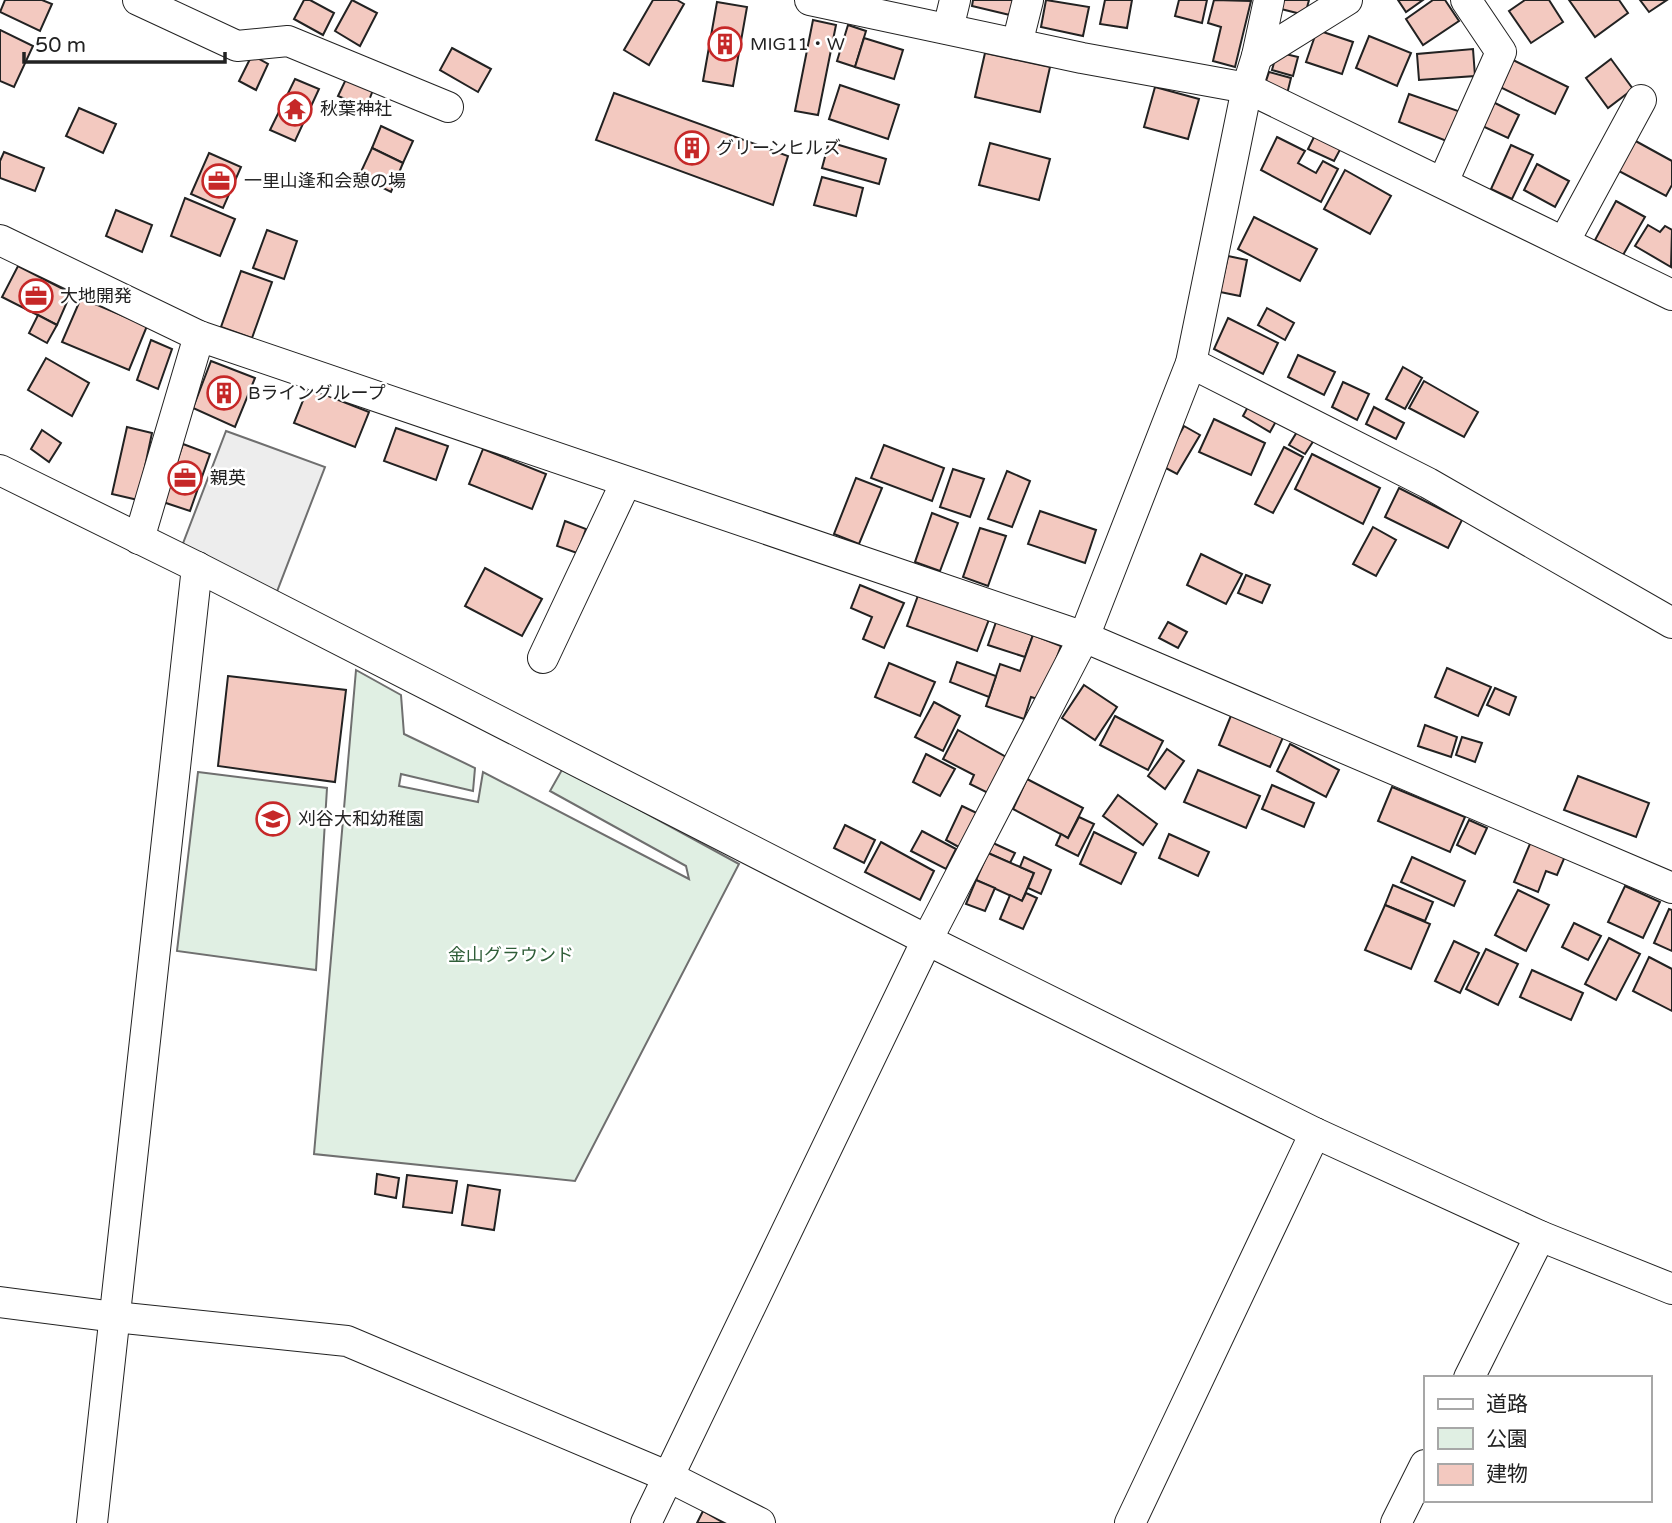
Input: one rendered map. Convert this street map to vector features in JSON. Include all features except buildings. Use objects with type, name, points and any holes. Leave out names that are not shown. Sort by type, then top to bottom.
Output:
[{"type":"street","points":[[138,0],[237,46],[288,41],[447,107]]},
{"type":"street","points":[[810,0],[1082,58],[1247,88],[1672,295]]},
{"type":"street","points":[[948,29],[955,0]]},
{"type":"street","points":[[1017,44],[1028,0]]},
{"type":"street","points":[[646,1523],[927,940],[1084,637],[1191,363],[1247,88],[1269,0]]},
{"type":"street","points":[[1257,56],[1347,0]]},
{"type":"street","points":[[1443,182],[1501,52],[1466,0]]},
{"type":"street","points":[[1564,242],[1641,100]]},
{"type":"street","points":[[0,240],[199,336],[1084,637],[1672,888]]},
{"type":"street","points":[[139,540],[199,336]]},
{"type":"street","points":[[1191,363],[1428,483],[1672,623]]},
{"type":"street","points":[[0,470],[197,567],[927,940],[1315,1133],[1540,1237],[1672,1289]]},
{"type":"street","points":[[543,658],[626,482]]},
{"type":"street","points":[[93,1523],[197,567]]},
{"type":"street","points":[[1130,1523],[1315,1133]]},
{"type":"street","points":[[1470,1376],[1540,1237]]},
{"type":"street","points":[[0,1302],[346,1341],[669,1477],[760,1523]]},
{"type":"street","points":[[1396,1523],[1424,1467]]},
{"type":"green space","name":"金山グラウンド","points":[[356,670],[401,695],[404,734],[475,768],[473,791],[401,774],[399,786],[478,802],[483,772],[689,879],[686,866],[550,791],[563,768],[739,864],[575,1181],[314,1154]]},
{"type":"green space","points":[[198,772],[327,788],[316,970],[177,951]]},
{"type":"shaded area","points":[[226,431],[325,467],[276,594],[182,546]]},
{"type":"place","name":"MIG11・W","points":[[725,44]]},
{"type":"place","name":"秋葉神社","points":[[295,109]]},
{"type":"place","name":"グリーンヒルズ","points":[[692,148]]},
{"type":"place","name":"一里山逢和会憩の場","points":[[219,181]]},
{"type":"place","name":"大地開発","points":[[36,296]]},
{"type":"place","name":"Bライングループ","points":[[224,393]]},
{"type":"place","name":"親英","points":[[185,478]]},
{"type":"place","name":"刈谷大和幼稚園","points":[[273,819]]}]
